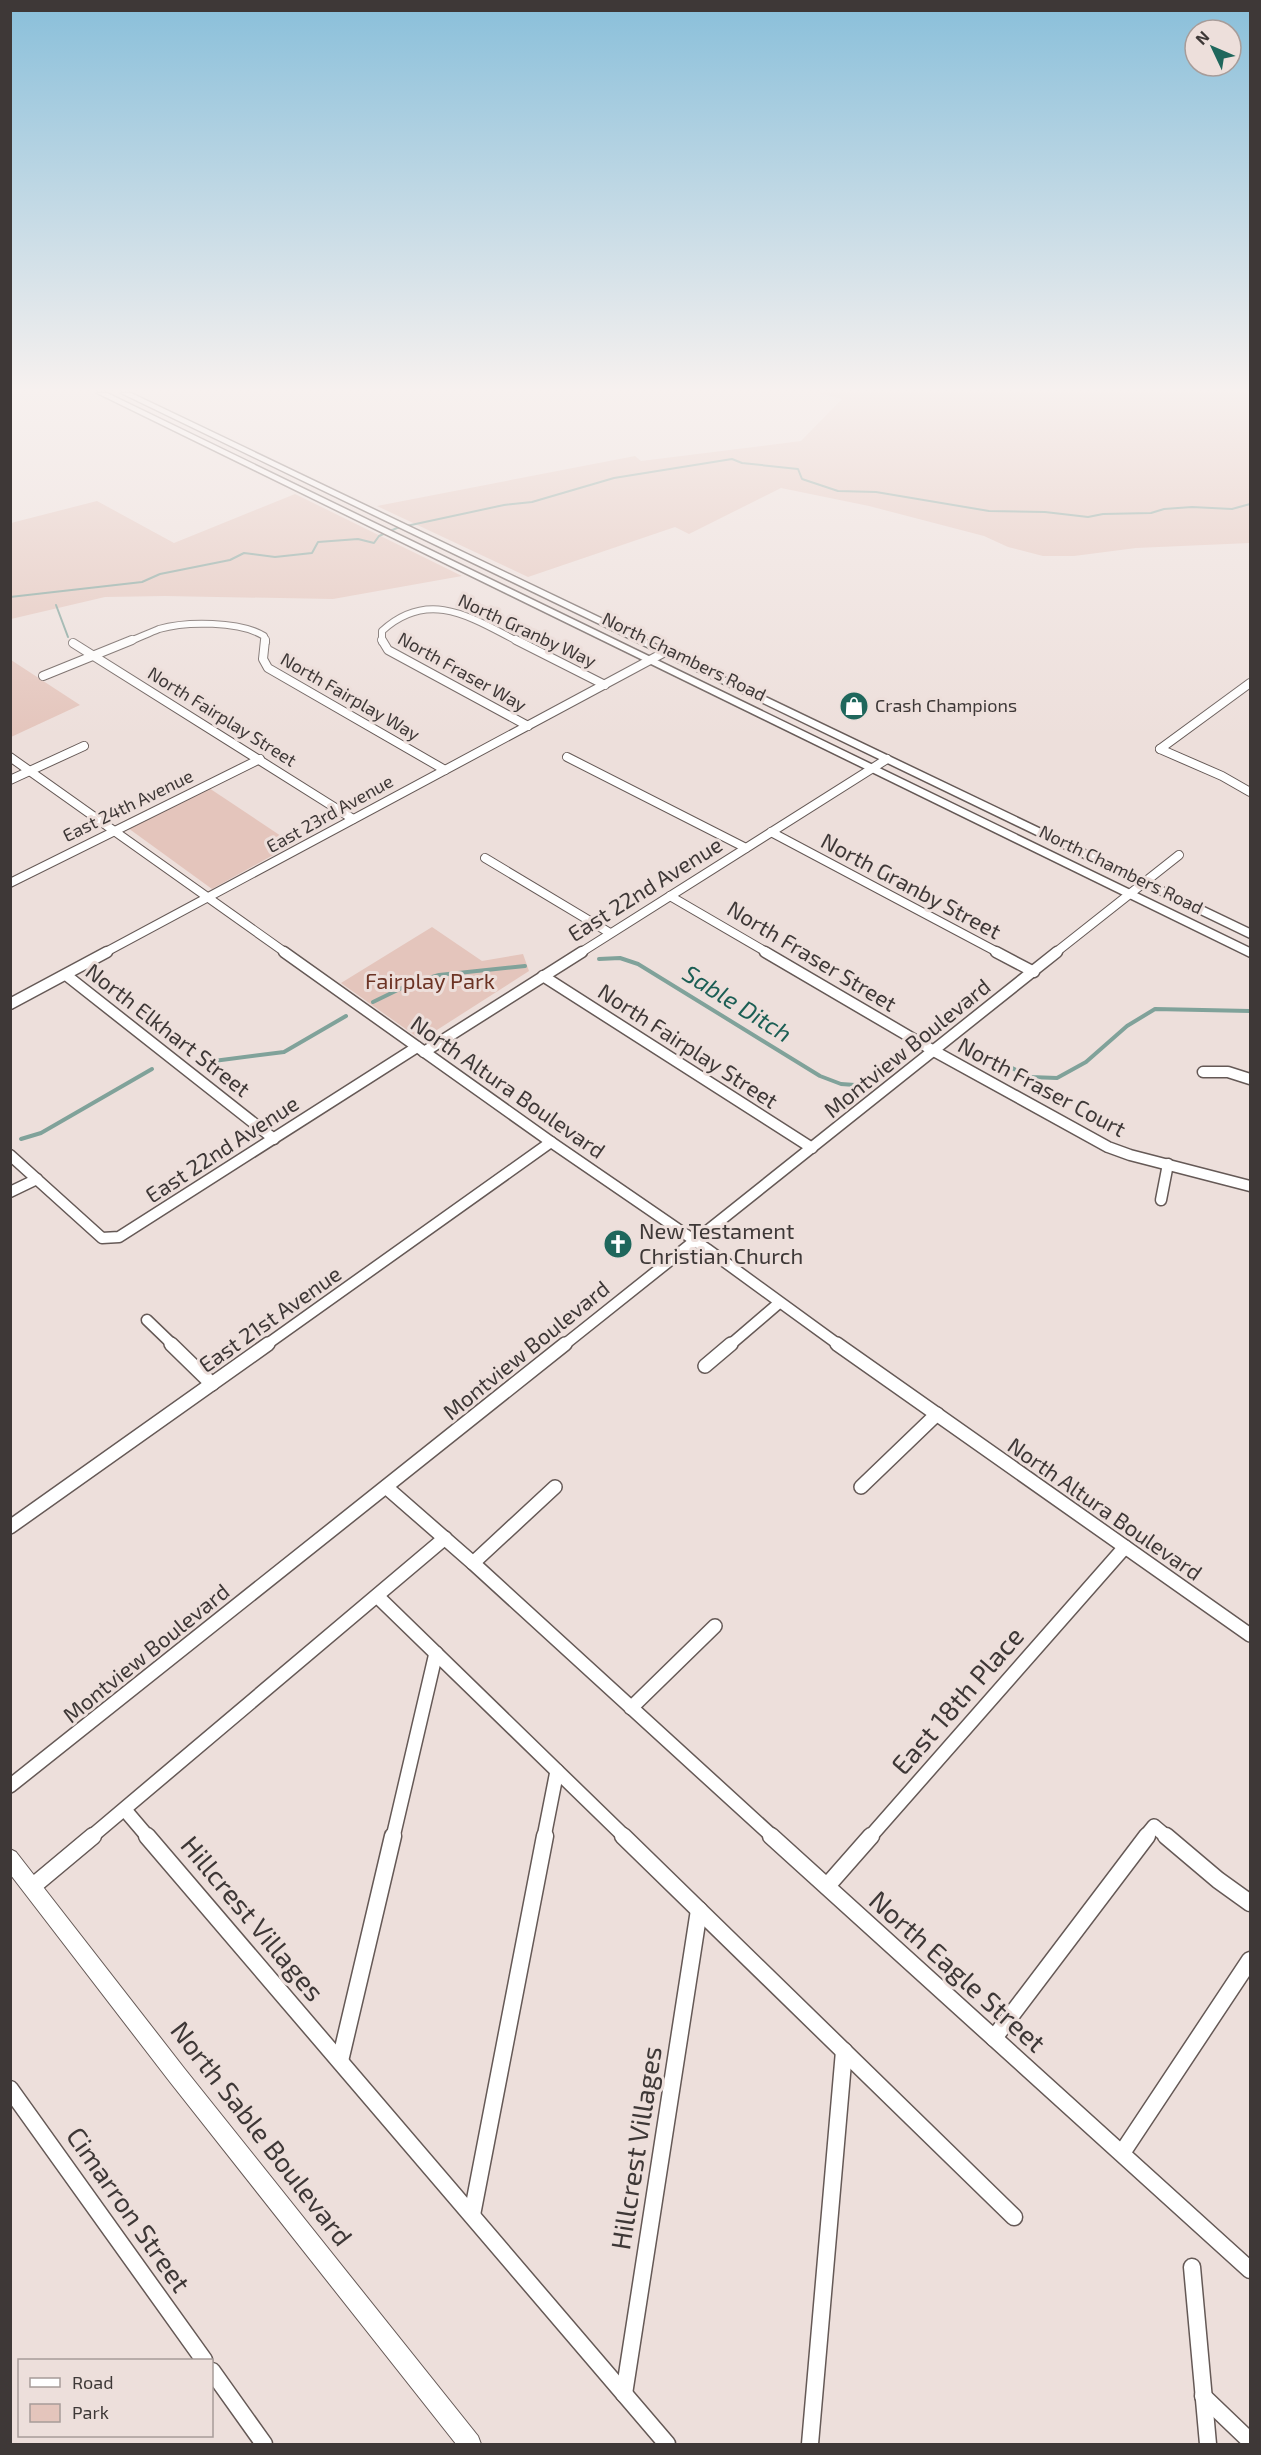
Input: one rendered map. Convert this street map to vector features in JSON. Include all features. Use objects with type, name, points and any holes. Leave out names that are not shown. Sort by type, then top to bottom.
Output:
[{"type":"main road","name":"North Chambers Road","points":[[338,508],[1251,953]]},
{"type":"main road","name":"North Chambers Road","points":[[365,508],[1251,934]]},
{"type":"street","name":"North Granby Way","points":[[402,618],[428,609],[458,611],[605,685]]},
{"type":"street","name":"North Fraser Way","points":[[402,618],[382,631],[382,642],[385,647],[528,726]]},
{"type":"street","points":[[43,676],[147,632],[166,628],[241,627],[257,631],[268,626]]},
{"type":"street","name":"North Fairplay Way","points":[[257,631],[266,640],[263,659],[268,668],[445,770]]},
{"type":"street","name":"North Fairplay Street","points":[[73,643],[354,819]]},
{"type":"street","name":"East 23rd Avenue","points":[[10,1004],[666,652]]},
{"type":"street","points":[[1251,683],[1160,748],[1229,779],[1251,792]]},
{"type":"street","points":[[10,780],[84,746]]},
{"type":"street","name":"North Altura Boulevard","points":[[10,757],[551,1142],[695,1241],[779,1303],[1251,1635]]},
{"type":"street","points":[[567,758],[626,785],[746,848]]},
{"type":"street","name":"East 24th Avenue","points":[[10,883],[260,759]]},
{"type":"street","name":"East 22nd Avenue","points":[[37,1179],[102,1238],[119,1237],[420,1049],[543,976],[887,759]]},
{"type":"street","name":"North Granby Street","points":[[771,832],[1034,972]]},
{"type":"street","name":"Montview Boulevard","points":[[10,1786],[1179,855]]},
{"type":"street","points":[[485,858],[610,933]]},
{"type":"street","name":"North Fraser Street","points":[[670,896],[934,1051]]},
{"type":"street","name":"North Elkhart Street","points":[[66,975],[274,1139]]},
{"type":"street","name":"North Fairplay Street","points":[[543,976],[812,1148]]},
{"type":"street","name":"North Fraser Court","points":[[934,1051],[1108,1147],[1251,1186]]},
{"type":"street","points":[[1203,1072],[1228,1072],[1251,1079]]},
{"type":"street","name":"East 21st Avenue","points":[[10,1527],[551,1142]]},
{"type":"street","points":[[10,1155],[37,1179],[10,1192]]},
{"type":"street","points":[[1161,1200],[1168,1164]]},
{"type":"street","points":[[705,1366],[779,1303]]},
{"type":"street","points":[[147,1320],[212,1384]]},
{"type":"street","points":[[861,1487],[937,1414]]},
{"type":"street","name":"North Eagle Street","points":[[386,1487],[473,1563],[1251,2270]]},
{"type":"street","points":[[473,1563],[555,1487]]},
{"type":"street","points":[[33,1887],[445,1538]]},
{"type":"street","name":"East 18th Place","points":[[827,1886],[1125,1547]]},
{"type":"street","points":[[377,1596],[1014,2217]]},
{"type":"street","points":[[631,1708],[715,1626]]},
{"type":"street","name":"Hillcrest Villages","points":[[340,2061],[436,1653]]},
{"type":"street","points":[[472,2215],[557,1771]]},
{"type":"street","name":"Hillcrest Villages","points":[[125,1810],[667,2445]]},
{"type":"street","points":[[994,2037],[1154,1826],[1218,1880],[1251,1903]]},
{"type":"street","name":"North Sable Boulevard","points":[[10,1858],[184,2084],[470,2445]]},
{"type":"street","name":"Hillcrest Villages","points":[[624,2394],[699,1910]]},
{"type":"street","points":[[1122,2153],[1251,1960]]},
{"type":"street","points":[[810,2445],[844,2051]]},
{"type":"street","name":"Cimarron Street","points":[[10,2089],[203,2359]]},
{"type":"street","points":[[1192,2267],[1208,2445]]},
{"type":"street","points":[[213,2372],[264,2445]]},
{"type":"street","points":[[1203,2396],[1251,2441]]},
{"type":"green space","points":[[71,508],[109,508],[174,543],[261,508],[323,508],[462,576],[333,599],[105,597],[11,619],[11,523]]},
{"type":"green space","points":[[380,508],[742,508],[689,534],[675,527],[528,577]]},
{"type":"green space","points":[[875,508],[1250,508],[1250,543],[1136,548],[1074,556],[1043,556],[1008,547],[984,536]]},
{"type":"green space","points":[[11,660],[80,705],[11,737]]},
{"type":"green space","points":[[209,788],[293,844],[212,889],[128,828]]},
{"type":"green space","name":"Fairplay Park","points":[[432,927],[482,961],[523,954],[529,971],[426,1037],[417,1037],[341,983]]},
{"type":"waterway","points":[[10,597],[142,582],[160,574],[230,560],[244,553],[275,557],[312,553],[318,542],[358,539],[374,543],[379,536],[397,528],[492,508]]},
{"type":"waterway","points":[[969,508],[989,511],[1045,512],[1088,517],[1103,514],[1151,513],[1164,509],[1184,508]]},
{"type":"waterway","points":[[1203,508],[1237,508]]},
{"type":"waterway","points":[[56,605],[68,637]]},
{"type":"waterway","name":"Sable Ditch","points":[[599,959],[620,958],[638,964],[820,1076],[841,1084],[855,1085]]},
{"type":"waterway","name":"Sable Ditch","points":[[373,1002],[412,983],[439,975],[525,966]]},
{"type":"waterway","name":"Sable Ditch","points":[[967,1050],[986,1055],[1030,1077],[1057,1078],[1086,1062],[1127,1026],[1155,1009],[1250,1011]]},
{"type":"waterway","name":"Sable Ditch","points":[[206,1062],[284,1052],[346,1016]]},
{"type":"waterway","name":"Sable Ditch","points":[[21,1139],[41,1133],[152,1069]]},
{"type":"place","name":"Crash Champions","points":[[854,706]]},
{"type":"place","name":"New Testament Christian Church","points":[[618,1244]]}]
